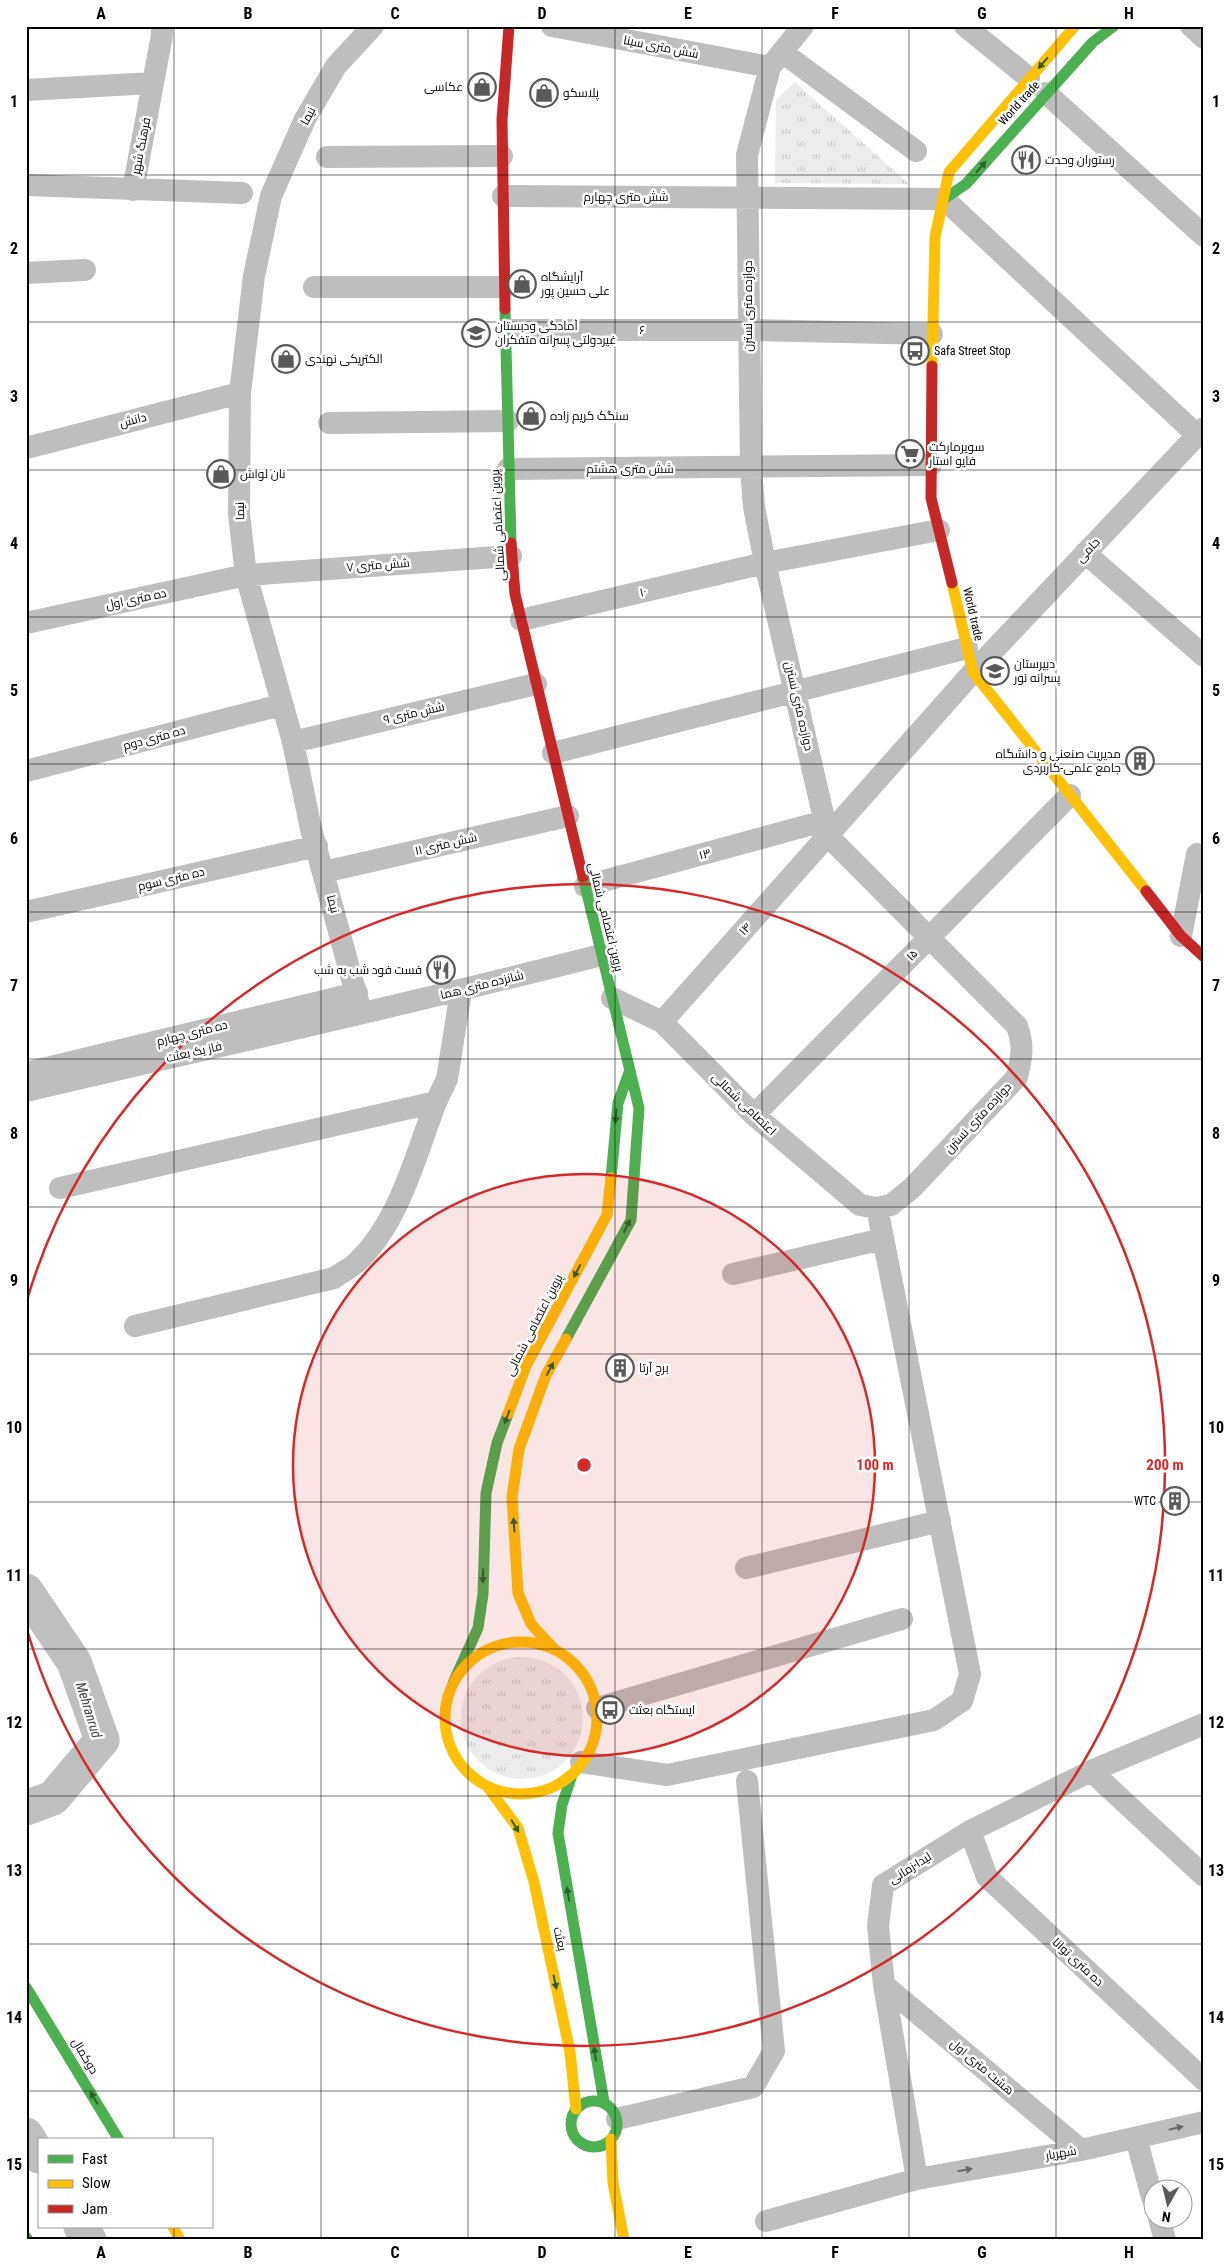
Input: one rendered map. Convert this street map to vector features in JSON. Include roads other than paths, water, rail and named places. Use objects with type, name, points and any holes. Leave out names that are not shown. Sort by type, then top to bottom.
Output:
[{"type":"main road","name":"پروین اعتصامی شمالی","points":[[509,26],[502,120],[502,156],[511,556],[521,620],[639,1108],[631,1220],[546,1376],[519,1450],[512,1497],[518,1593],[531,1624],[555,1650]]},
{"type":"main road","name":"World trade","points":[[1076,26],[949,172],[935,237],[932,334],[931,498],[972,672],[1181,936],[1204,957]]},
{"type":"main road","points":[[1076,26],[1094,42]]},
{"type":"main road","name":"World trade","points":[[944,199],[966,184],[1046,93],[1094,42],[1114,26]]},
{"type":"main road","name":"پروین اعتصامی شمالی","points":[[453,1683],[478,1628],[482,1594],[486,1493],[497,1443],[526,1366],[607,1215],[618,1103],[630,1070]]},
{"type":"main road","points":[[508,1642],[532,1643],[555,1650],[575,1664],[589,1684],[597,1708],[596,1732],[587,1755],[577,1768],[553,1787],[531,1793],[508,1793],[487,1786],[467,1772],[453,1753],[446,1730],[445,1706],[453,1683],[473,1659],[486,1650],[508,1642]]},
{"type":"main road","name":"بعثت","points":[[577,1768],[562,1805],[558,1833],[610,2120],[613,2183],[624,2240]]},
{"type":"main road","name":"بعثت","points":[[487,1786],[518,1828],[534,1882],[570,2052],[576,2109]]},
{"type":"main road","name":"دوکمال","points":[[26,1987],[118,2138]]},
{"type":"main road","points":[[588,2101],[610,2120],[598,2146],[583,2144],[572,2132],[572,2116],[576,2109],[588,2101]]},
{"type":"main road","name":"بعثت","points":[[583,2144],[613,2183]]},
{"type":"main road","points":[[174,2228],[180,2240]]},
{"type":"street","name":"فرهنگ شهر","points":[[26,185],[133,190],[162,26]]},
{"type":"street","name":"نیما","points":[[359,1003],[317,846],[293,742],[281,705],[246,575],[239,514],[240,393],[254,276],[271,196],[305,119],[336,66],[373,26]]},
{"type":"street","name":"شش متری سینا","points":[[552,26],[776,59]]},
{"type":"street","points":[[803,26],[776,59],[916,151]]},
{"type":"street","points":[[965,26],[1029,78]]},
{"type":"street","points":[[1191,26],[1204,38]]},
{"type":"street","name":"دوازده متری نسترن","points":[[776,59],[747,155],[751,468],[754,507],[765,563],[826,829],[1017,1026],[1022,1040],[1022,1056],[1017,1077],[912,1188],[891,1205],[877,1208]]},
{"type":"street","points":[[26,90],[153,82]]},
{"type":"street","points":[[1046,93],[1204,236]]},
{"type":"street","points":[[327,156],[502,156]]},
{"type":"street","points":[[133,190],[242,194]]},
{"type":"street","name":"شش متری چهارم","points":[[503,196],[944,199]]},
{"type":"street","points":[[944,199],[1200,431]]},
{"type":"street","points":[[26,273],[85,270]]},
{"type":"street","points":[[314,287],[505,287]]},
{"type":"street","name":"۶","points":[[506,330],[748,330],[932,334]]},
{"type":"street","name":"دانش","points":[[26,448],[240,393]]},
{"type":"street","points":[[329,423],[508,421]]},
{"type":"street","name":"جامی","points":[[826,829],[1200,431]]},
{"type":"street","name":"شش متری هشتم","points":[[508,470],[931,465]]},
{"type":"street","name":"۱۰","points":[[521,620],[765,563],[939,530]]},
{"type":"street","points":[[1085,553],[1204,656]]},
{"type":"street","name":"۷ شش متری","points":[[246,575],[511,556]]},
{"type":"street","name":"ده متری اول","points":[[26,623],[246,575]]},
{"type":"street","points":[[552,753],[967,648]]},
{"type":"street","name":"۹ شش متری","points":[[293,742],[536,684]]},
{"type":"street","name":"ده متری دوم","points":[[26,771],[281,705]]},
{"type":"street","name":"۱۵","points":[[754,1115],[1070,795]]},
{"type":"street","name":"۱۱ شش متری","points":[[324,872],[568,816]]},
{"type":"street","name":"۱۳","points":[[585,886],[826,829]]},
{"type":"street","name":"۱۴","points":[[662,1022],[826,829]]},
{"type":"street","name":"ده متری سوم","points":[[26,912],[317,846]]},
{"type":"street","points":[[1181,936],[1200,855]]},
{"type":"street","name":"شانزده متری هما","points":[[359,1003],[461,991],[601,955]]},
{"type":"street","points":[[135,1326],[334,1278],[356,1263],[376,1240],[398,1204],[436,1102],[447,1079],[461,991]]},
{"type":"street","name":"اعتصامی شمالی","points":[[612,998],[662,1022],[754,1115],[854,1201],[860,1205],[877,1208]]},
{"type":"street","name":"ده متری چهارم","points":[[26,1073],[359,1003]]},
{"type":"street","name":"فاز یک بعثت","points":[[26,1092],[359,1003]]},
{"type":"street","points":[[60,1188],[436,1102]]},
{"type":"street","points":[[577,1768],[667,1775],[934,1720],[962,1701],[970,1674],[877,1208]]},
{"type":"street","points":[[733,1274],[883,1239]]},
{"type":"street","points":[[746,1568],[940,1521]]},
{"type":"street","points":[[597,1708],[902,1619]]},
{"type":"street","name":"لیدا-زمانی","points":[[917,2179],[884,1985],[878,1926],[883,1885],[970,1832],[1091,1771],[1204,1724]]},
{"type":"street","points":[[1091,1771],[1204,1876]]},
{"type":"street","points":[[610,2120],[752,2087],[774,2051],[747,1781]]},
{"type":"street","name":"ده متری توانا","points":[[970,1832],[987,1877],[1204,2080]]},
{"type":"street","name":"هشت متری اول","points":[[884,1985],[1081,2150]]},
{"type":"street","name":"شهریار","points":[[766,2221],[917,2179],[1081,2150],[1204,2122]]},
{"type":"street","points":[[1136,2138],[1147,2178]]},
{"type":"waterway","name":"Mehranrud","points":[[26,1591],[74,1662],[102,1740],[53,1798],[26,1808]]},
{"type":"waterway","name":"Mehranrud","points":[[26,2135],[38,2154]]},
{"type":"waterway","name":"Mehranrud","points":[[82,2228],[89,2240]]},
{"type":"place","name":"عکاسی","points":[[482,87]]},
{"type":"place","name":"پلاسکو","points":[[544,93]]},
{"type":"place","name":"رستوران وحدت","points":[[1026,160]]},
{"type":"place","name":"آرایشگاه علی حسین پور","points":[[522,284]]},
{"type":"place","name":"آمادگی ودبستان غیردولتی پسرانه متفکران","points":[[476,333]]},
{"type":"place","name":"Safa Street Stop","points":[[915,351]]},
{"type":"place","name":"الکتریکی نهندی","points":[[286,359]]},
{"type":"place","name":"سنگک کریم زاده","points":[[531,416]]},
{"type":"place","name":"سوپرمارکت فایو استار","points":[[910,454]]},
{"type":"place","name":"نان لواش","points":[[221,474]]},
{"type":"place","name":"دبیرستان پسرانه نور","points":[[995,671]]},
{"type":"place","name":"مدیریت صنعنی و دانشگاه جامع علمی-کاربردی","points":[[1140,761]]},
{"type":"place","name":"فست فود شب به شب","points":[[441,970]]},
{"type":"place","name":"برج آرتا","points":[[620,1368]]},
{"type":"place","name":"WTC","points":[[1175,1501]]},
{"type":"place","name":"ایستگاه بعثت","points":[[610,1710]]}]
